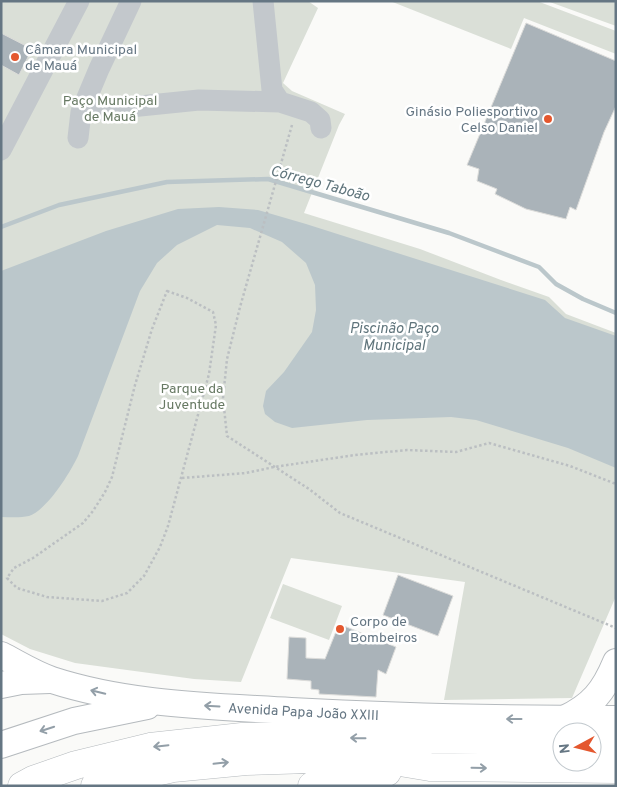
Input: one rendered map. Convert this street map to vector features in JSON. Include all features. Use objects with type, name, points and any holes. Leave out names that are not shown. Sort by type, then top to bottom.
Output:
[{"type":"highway","name":"Avenida Papa João XXIII","points":[[22,786],[33,780],[76,765],[150,748],[242,737],[290,736],[407,739],[552,731]]},
{"type":"highway","points":[[602,742],[616,742]]},
{"type":"highway","points":[[95,786],[173,768],[246,761],[342,758],[388,760],[430,767]]},
{"type":"highway","points":[[312,786],[355,776],[430,767],[616,769]]},
{"type":"main road","name":"Avenida Papa João XXIII","points":[[1,654],[50,680],[104,693],[163,703],[552,729]]},
{"type":"main road","points":[[570,722],[577,713],[591,703],[613,679]]},
{"type":"main road","points":[[1,685],[21,681],[50,680]]},
{"type":"main road","points":[[1,745],[74,721],[163,703]]},
{"type":"main road","name":"Avenida Papa João XXIII","points":[[602,722],[616,719]]},
{"type":"lane","points":[[1,150],[79,1]]},
{"type":"lane","points":[[78,138],[81,112],[99,68],[131,1]]},
{"type":"lane","points":[[263,1],[272,90],[280,102]]},
{"type":"lane","points":[[81,112],[198,100],[280,102],[311,112],[320,120],[321,128]]},
{"type":"path","points":[[292,125],[227,359],[222,398],[227,436],[309,489],[340,513],[616,628]]},
{"type":"path","points":[[168,291],[187,298],[213,312],[216,325],[209,374],[182,478],[160,547],[144,576],[127,593],[102,601],[47,597],[17,588],[7,578],[14,568],[41,553],[83,522],[93,511],[105,492],[112,477],[135,385],[152,329],[168,291]]},
{"type":"path","points":[[182,478],[246,473],[355,455],[408,450],[456,452],[489,444],[570,466],[616,484]]},
{"type":"green space","name":"Parque da Juventude","points":[[1,1],[308,1],[318,8],[283,83],[292,91],[345,114],[304,213],[420,249],[549,297],[566,314],[616,333],[616,596],[572,698],[444,700],[465,582],[291,558],[241,682],[194,679],[75,663],[30,649],[1,634]]},
{"type":"green space","points":[[390,1],[537,1],[616,31],[616,54],[524,18],[511,49]]},
{"type":"green space","points":[[547,1],[616,1],[616,26]]},
{"type":"green space","points":[[283,584],[342,606],[329,640],[270,618]]},
{"type":"water","name":"Piscinão Paço Municipal","points":[[219,207],[258,210],[545,300],[565,318],[616,336],[616,468],[568,448],[476,420],[451,417],[367,420],[292,428],[275,422],[265,414],[263,406],[266,391],[284,372],[312,332],[316,310],[315,285],[306,263],[282,242],[250,228],[217,225],[177,245],[157,263],[140,291],[78,456],[70,472],[57,490],[43,506],[29,516],[1,517],[1,271],[106,231],[178,209]]},
{"type":"building","name":"Ginásio Poliesportivo Celso Daniel","points":[[526,23],[616,61],[616,106],[604,132],[576,210],[570,207],[566,219],[526,209],[495,194],[497,189],[477,181],[479,169],[467,165]]},
{"type":"building","name":"Câmara Municipal de Mauá","points":[[1,33],[32,49],[19,75],[1,65]]},
{"type":"building","points":[[398,575],[453,596],[438,636],[383,615]]},
{"type":"building","points":[[339,624],[396,647],[386,674],[378,670],[376,697],[319,694],[319,690],[311,689],[311,681],[287,679],[289,637],[306,638],[306,658],[325,659]]},
{"type":"waterway","name":"Córrego Taboão","points":[[1,227],[59,205],[167,182],[268,179],[449,233],[539,267],[556,284],[583,299],[616,313]]},
{"type":"place","name":"Câmara Municipal de Mauá","points":[[15,57]]},
{"type":"place","name":"Ginásio Poliesportivo Celso Daniel","points":[[548,119]]},
{"type":"place","name":"Corpo de Bombeiros","points":[[340,629]]},
{"type":"park label","name":"Paço Municipal de Mauá","points":[[110,108]]}]
